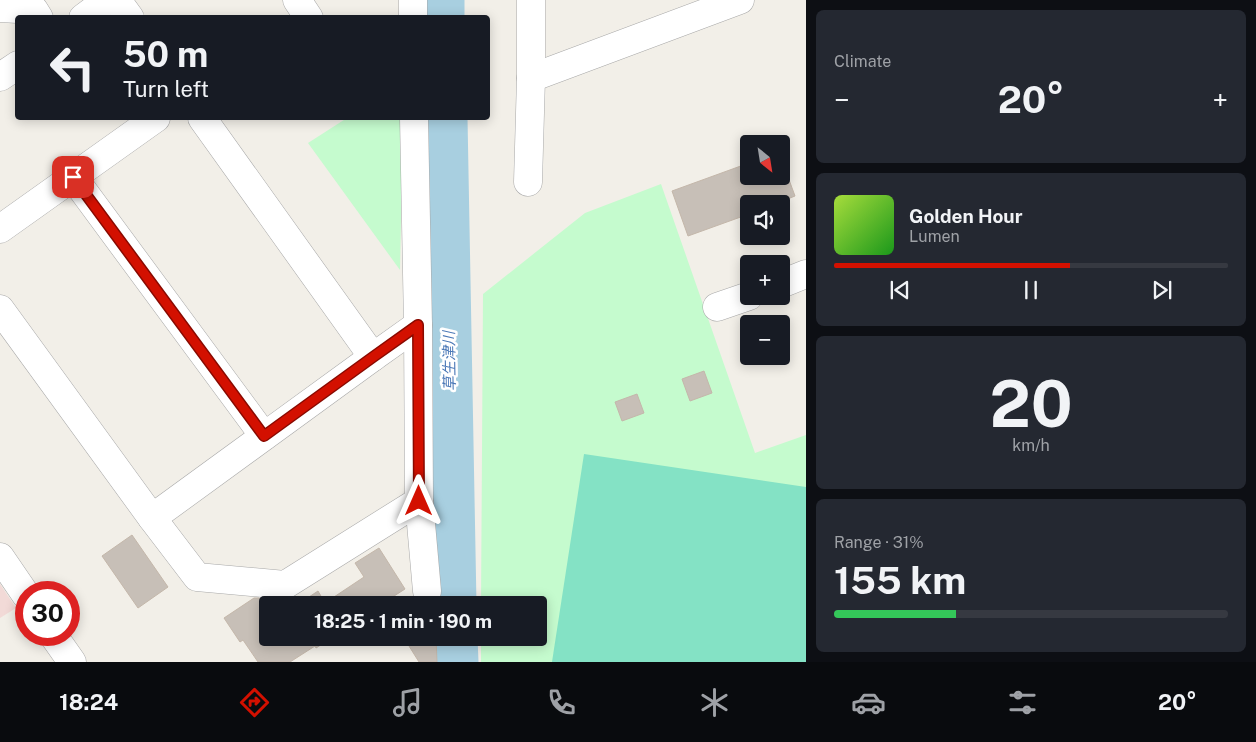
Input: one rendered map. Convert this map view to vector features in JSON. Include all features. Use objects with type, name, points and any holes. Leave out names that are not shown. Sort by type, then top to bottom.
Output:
[{"type":"street","points":[[87,15],[107,0]]},
{"type":"street","points":[[117,0],[128,15]]},
{"type":"street","points":[[296,0],[307,15]]},
{"type":"street","points":[[413,0],[413,15]]},
{"type":"street","points":[[528,182],[531,78],[530,0]]},
{"type":"street","points":[[531,78],[682,10],[740,0]]},
{"type":"street","points":[[0,8],[41,11]]},
{"type":"street","points":[[0,78],[15,67]]},
{"type":"street","points":[[0,229],[153,120]]},
{"type":"street","points":[[203,120],[373,357]]},
{"type":"street","points":[[414,120],[419,501],[427,591]]},
{"type":"street","points":[[73,177],[264,436]]},
{"type":"street","points":[[790,280],[806,274]]},
{"type":"street","points":[[717,308],[740,299]]},
{"type":"street","points":[[0,309],[197,577],[285,585],[419,501]]},
{"type":"street","points":[[152,518],[418,325]]},
{"type":"street","points":[[0,557],[16,581]]},
{"type":"street","points":[[61,646],[72,662]]},
{"type":"shaded area","points":[[0,584],[15,609],[0,618]]},
{"type":"green space","points":[[344,120],[403,120],[400,270],[308,143]]},
{"type":"green space","points":[[661,184],[755,453],[806,435],[806,662],[481,662],[481,646],[547,646],[547,596],[481,596],[483,294],[585,213]]},
{"type":"green space","points":[[584,454],[806,487],[806,662],[552,662]]},
{"type":"building","points":[[740,166],[740,185],[790,185],[790,182],[795,196],[790,198],[790,195],[740,195],[740,217],[688,236],[672,191]]},
{"type":"building","points":[[704,371],[712,393],[690,401],[682,379]]},
{"type":"building","points":[[637,394],[644,413],[622,421],[615,402]]},
{"type":"building","points":[[132,535],[168,587],[138,608],[102,556]]},
{"type":"building","points":[[379,548],[405,589],[394,596],[336,596],[364,577],[355,563]]},
{"type":"building","points":[[318,591],[321,596],[310,596]]},
{"type":"building","points":[[254,598],[259,598],[259,646],[315,646],[290,662],[258,662],[243,640],[240,642],[224,618]]},
{"type":"building","points":[[409,646],[436,646],[437,662],[419,662]]},
{"type":"waterway","name":"草生津川","points":[[442,0],[442,15]]},
{"type":"waterway","name":"草生津川","points":[[445,120],[454,596]]},
{"type":"waterway","name":"草生津川","points":[[455,646],[456,662]]},
{"type":"route","points":[[73,177],[264,436],[418,325],[419,501]]}]
